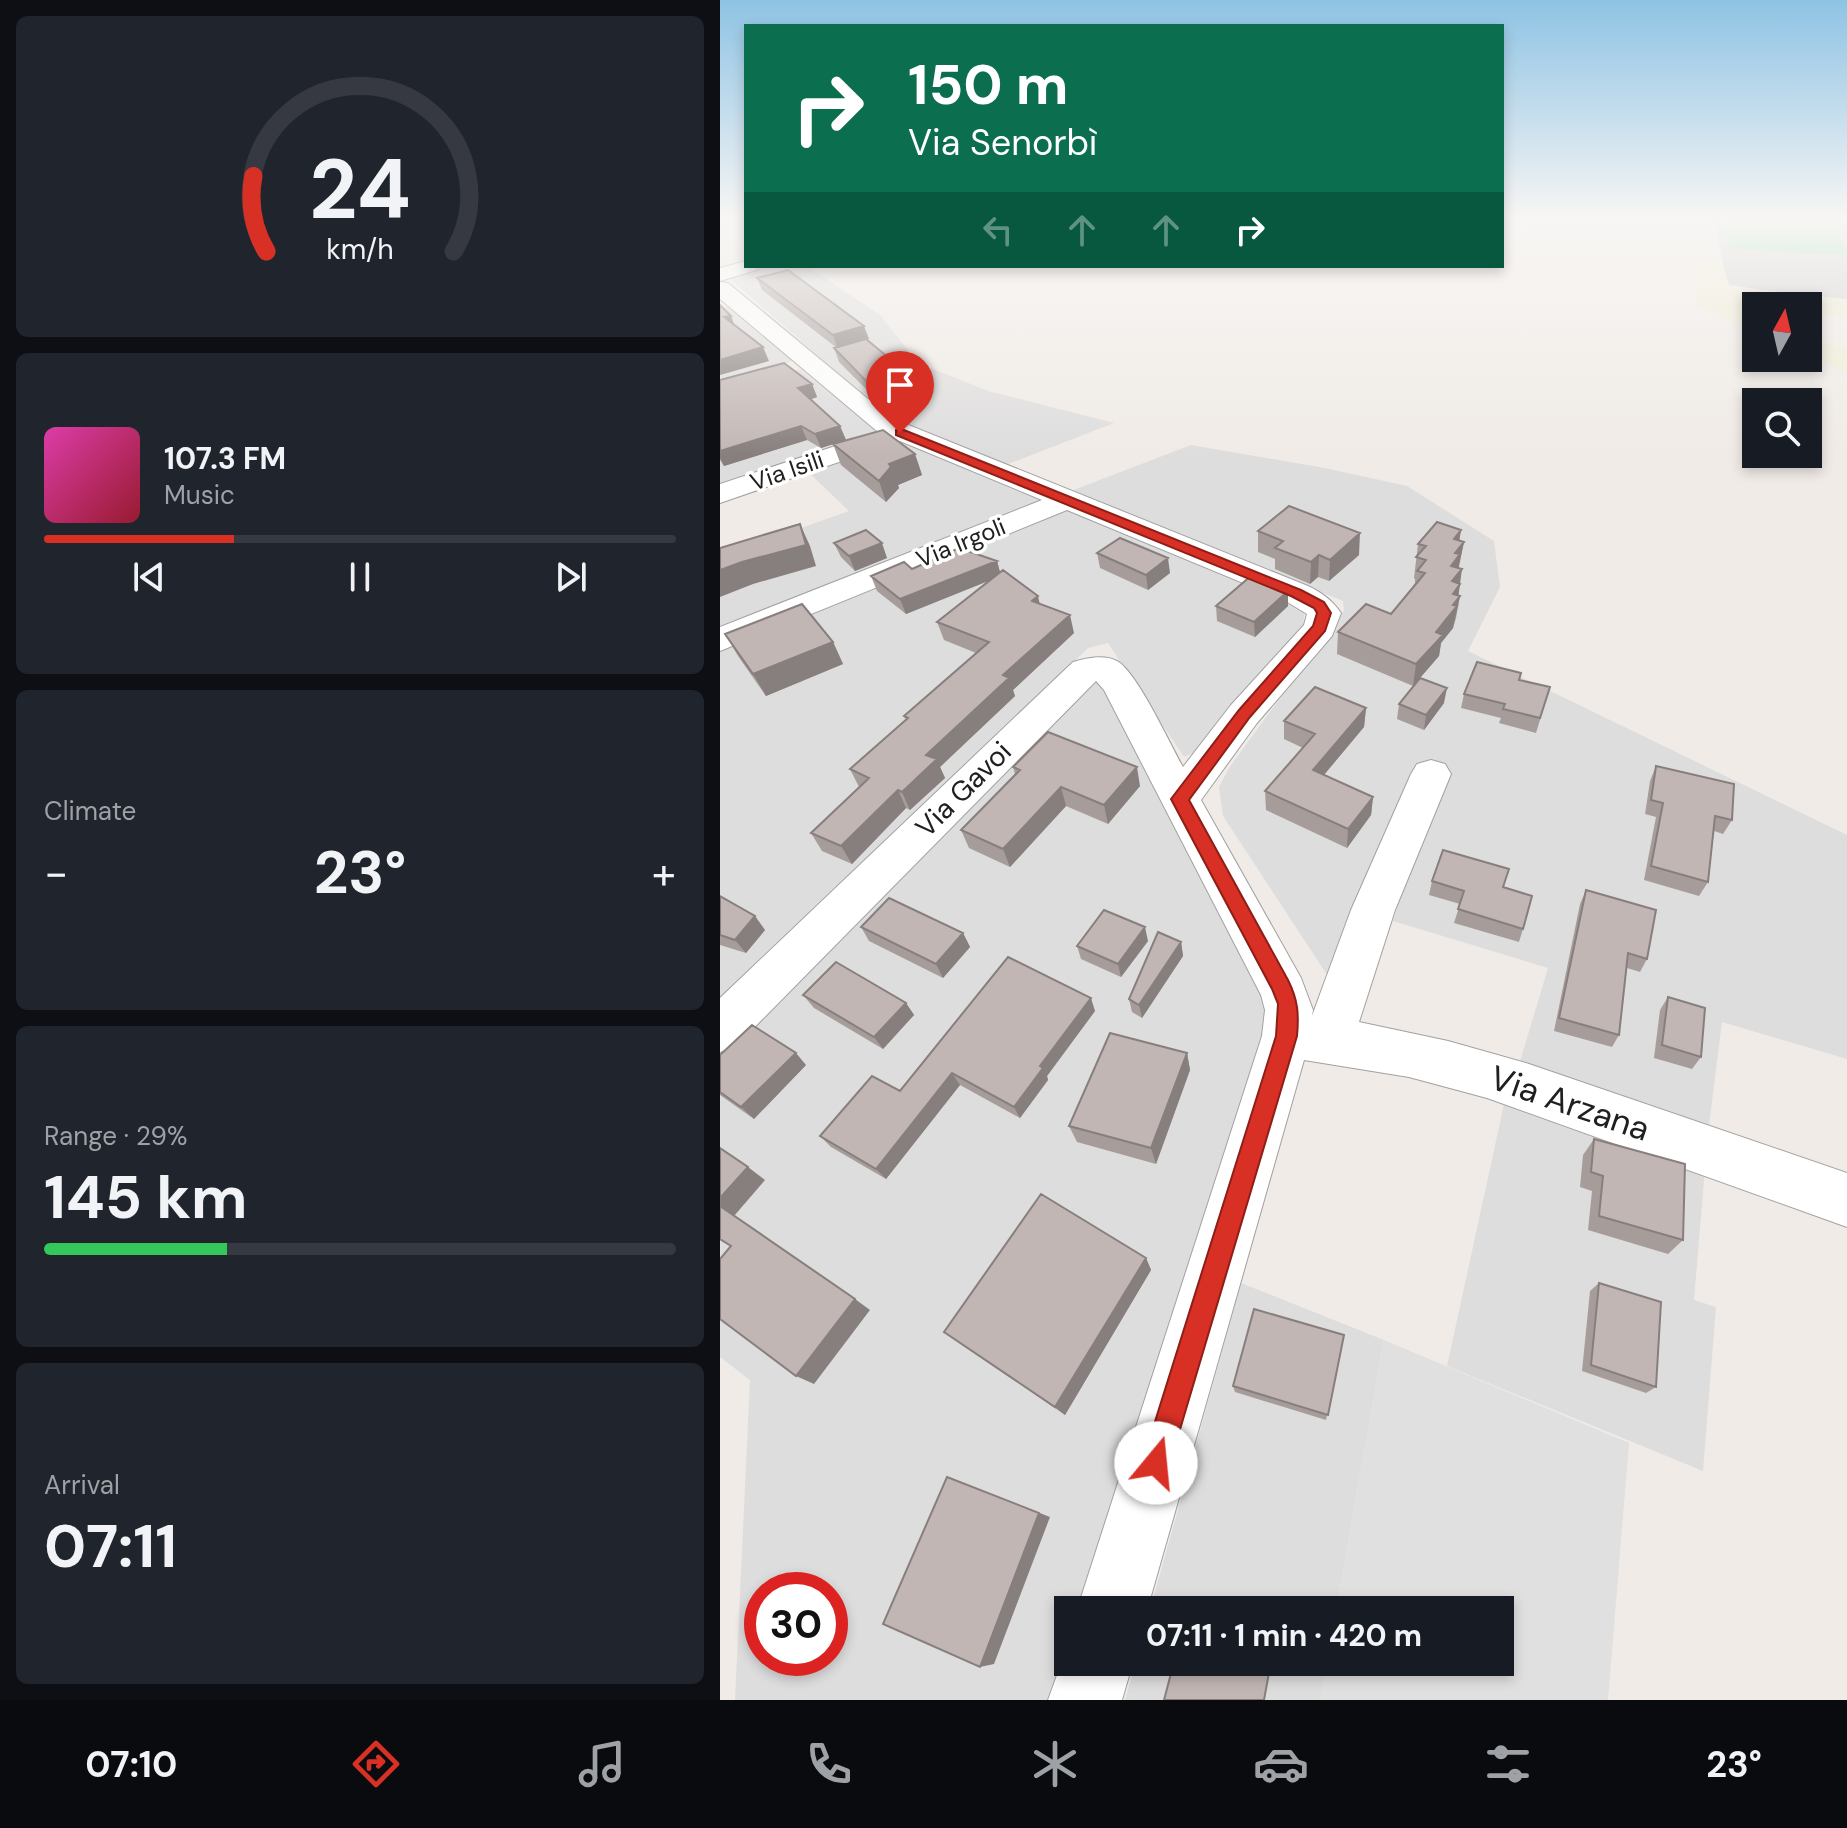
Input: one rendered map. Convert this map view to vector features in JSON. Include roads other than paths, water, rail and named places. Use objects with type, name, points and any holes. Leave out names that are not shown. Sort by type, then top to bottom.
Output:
[{"type":"street","points":[[737,297],[790,366],[900,433],[1069,499],[1319,605],[1324,613],[1320,628],[1244,714],[1180,799]]},
{"type":"street","name":"Via Isili","points":[[720,494],[900,433]]},
{"type":"street","name":"Via Irgoli","points":[[720,640],[1069,499]]},
{"type":"street","name":"Via Gavoi","points":[[720,1030],[1086,670],[1105,669],[1119,684],[1284,993],[1289,1010],[1308,1038]]},
{"type":"street","points":[[1117,1596],[1308,1038],[1373,910],[1431,774]]},
{"type":"street","name":"Via Arzana","points":[[1308,1038],[1398,1049],[1480,1073],[1847,1200]]},
{"type":"street","points":[[1085,1700],[1093,1676]]}]
